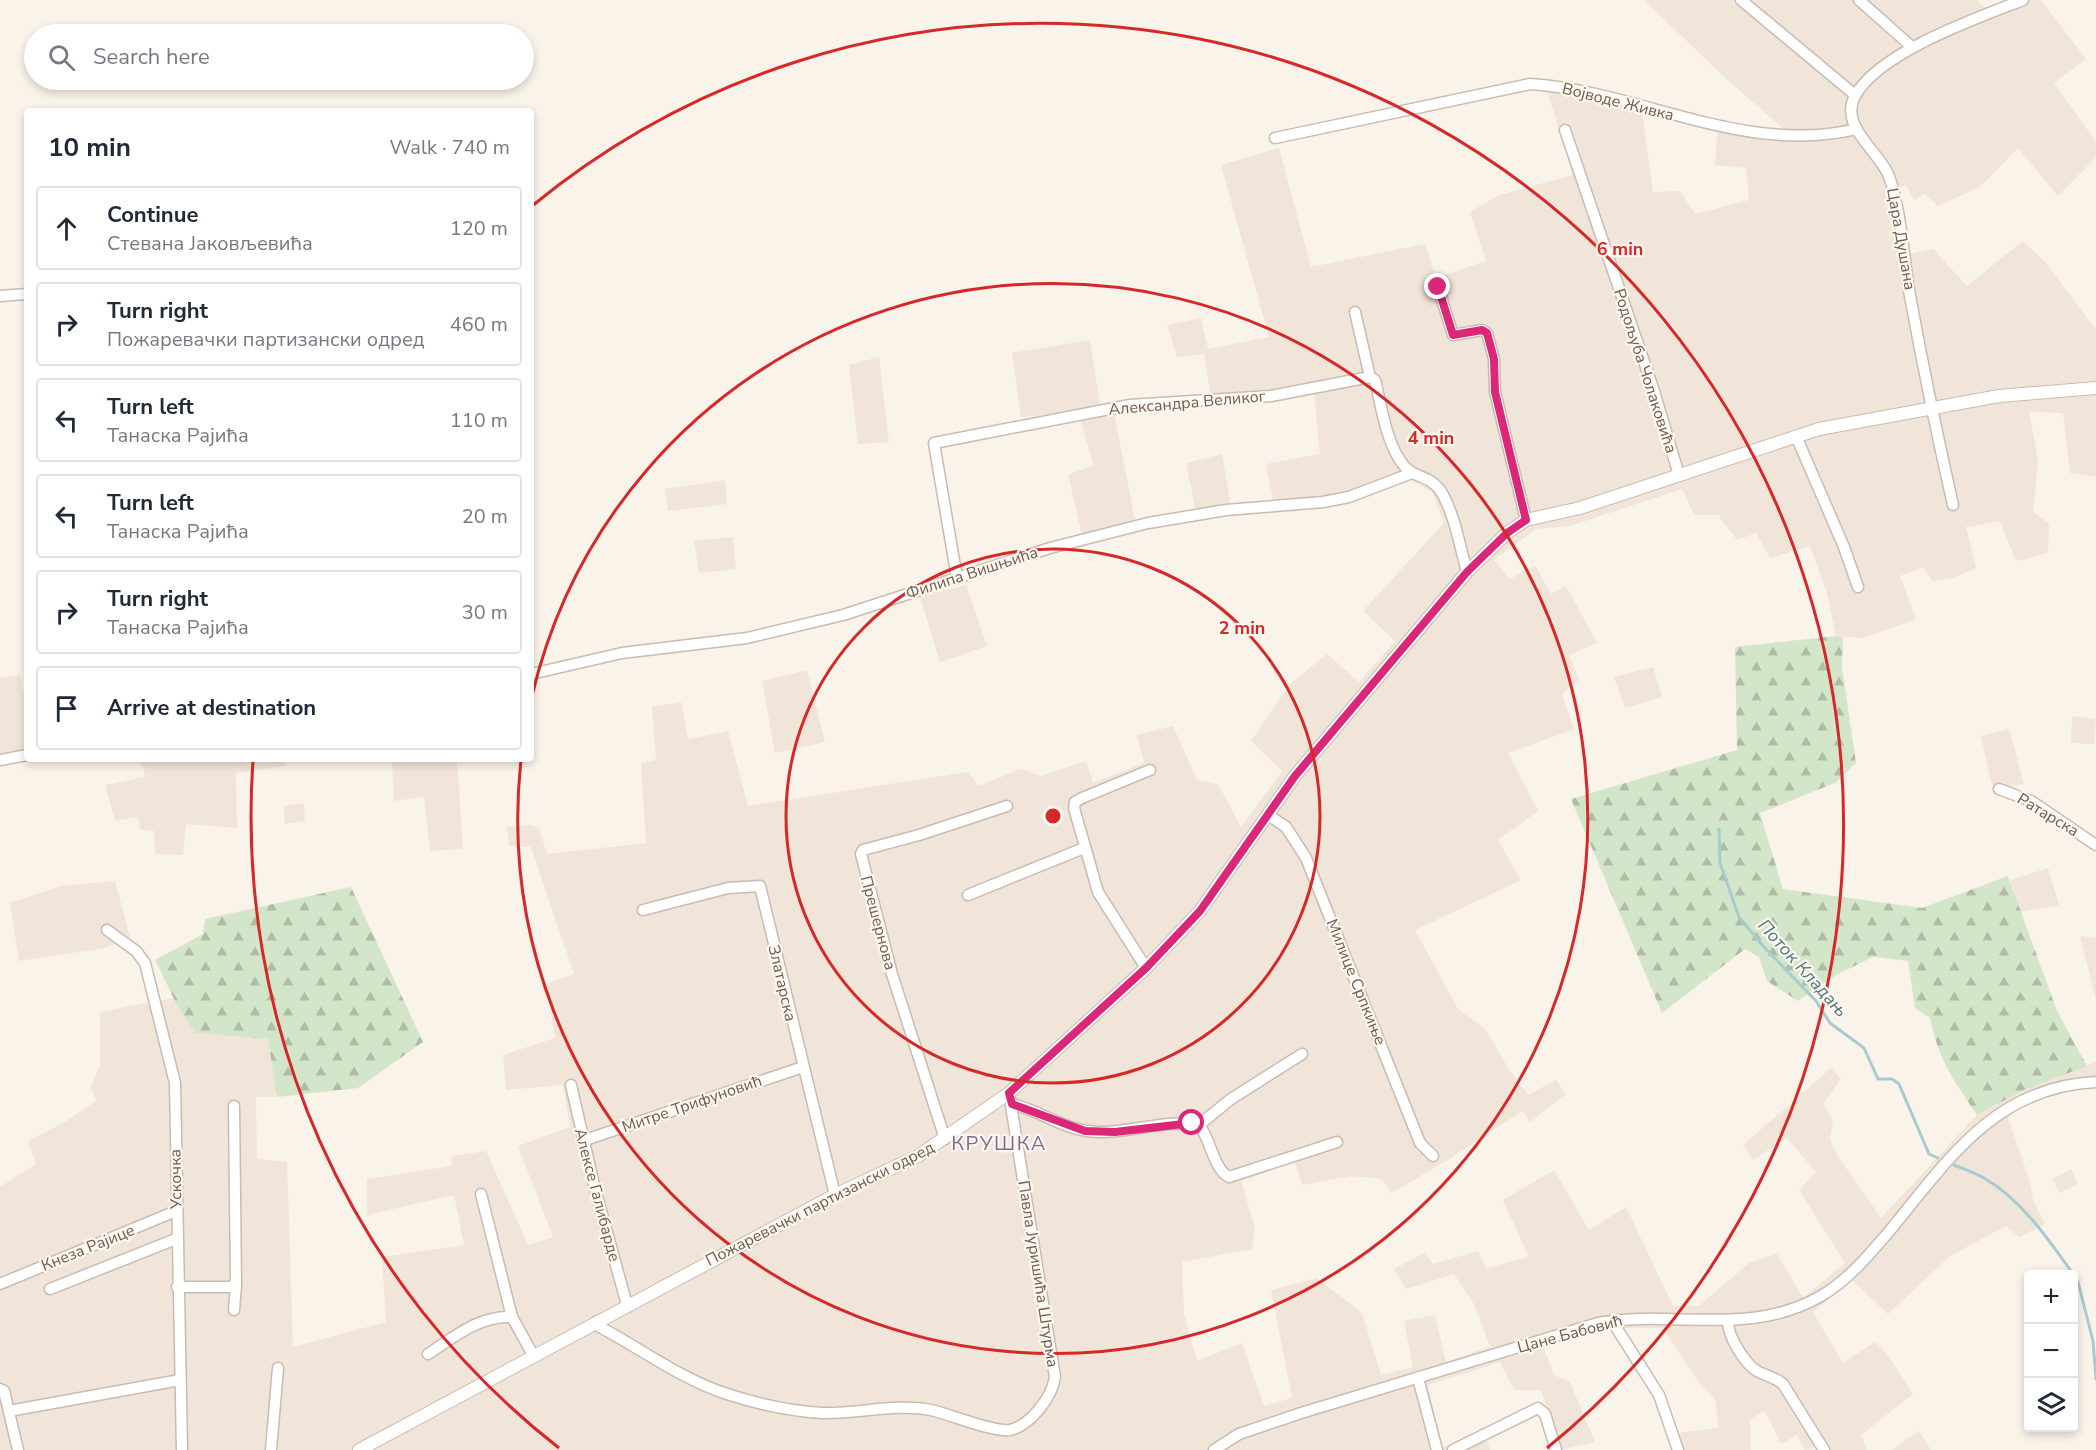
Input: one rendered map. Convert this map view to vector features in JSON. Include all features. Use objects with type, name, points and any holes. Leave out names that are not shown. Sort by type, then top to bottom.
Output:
[{"type":"street","points":[[1741,0],[1855,95],[1876,74],[1911,47],[2022,0]]},
{"type":"street","points":[[1859,0],[1911,47]]},
{"type":"street","name":"Војводе Живка","points":[[1275,138],[1530,84],[1564,86],[1670,116],[1757,133],[1833,135],[1857,129]]},
{"type":"street","name":"Цара Душана","points":[[1855,95],[1852,102],[1853,120],[1890,179],[1931,408]]},
{"type":"street","name":"Родољуба Чолаковића","points":[[1565,130],[1653,388],[1679,475]]},
{"type":"street","points":[[1438,287],[1453,335],[1482,330],[1487,333],[1494,359],[1495,392],[1526,520]]},
{"type":"street","points":[[0,296],[24,294]]},
{"type":"street","points":[[1355,312],[1370,377],[1375,380],[1390,440],[1404,466],[1412,473],[1428,478],[1442,494],[1452,517],[1467,572]]},
{"type":"street","name":"Александра Великог","points":[[957,578],[934,442],[1130,405],[1270,396],[1370,377]]},
{"type":"street","name":"Пожаревачки партизански одред","points":[[359,1450],[835,1195],[918,1156],[1010,1098],[1146,968],[1200,911],[1295,776],[1467,572],[1507,533],[1526,520],[1580,508],[1819,429],[1999,396],[2096,388]]},
{"type":"street","points":[[2080,389],[2096,394]]},
{"type":"street","points":[[1931,408],[1953,505]]},
{"type":"street","points":[[1796,436],[1844,547],[1858,587]]},
{"type":"street","name":"Филипа Вишњића","points":[[534,673],[622,653],[747,638],[843,615],[1050,548],[1148,523],[1226,510],[1323,502],[1349,497],[1412,473]]},
{"type":"street","points":[[0,760],[24,756]]},
{"type":"street","points":[[1146,968],[1098,892],[1074,808],[1076,802],[1150,770]]},
{"type":"street","name":"Ратарска","points":[[1999,789],[2031,801],[2096,845]]},
{"type":"street","name":"Прешернова","points":[[945,1139],[892,974],[861,854],[863,850],[919,836],[1007,806]]},
{"type":"street","name":"Милице Српкиње","points":[[1268,815],[1286,827],[1306,858],[1420,1143],[1433,1156]]},
{"type":"street","points":[[968,895],[1084,848]]},
{"type":"street","name":"Златарска","points":[[644,910],[728,888],[760,886],[802,1067],[835,1195]]},
{"type":"street","name":"Ускочка","points":[[108,930],[141,956],[150,974],[175,1083],[176,1239],[182,1450]]},
{"type":"street","points":[[1010,1098],[1085,1131],[1115,1132],[1183,1123],[1199,1125],[1231,1099],[1302,1054]]},
{"type":"street","name":"Митре Трифуновић","points":[[582,1142],[802,1067]]},
{"type":"street","name":"Цане Бабовић","points":[[1214,1450],[1239,1434],[1612,1321],[1628,1318],[1728,1321],[1767,1317],[1822,1296],[1871,1253],[1950,1158],[1996,1116],[2026,1097],[2054,1086],[2096,1082]]},
{"type":"street","name":"Алексе Галибарде","points":[[570,1085],[582,1142],[627,1305]]},
{"type":"street","name":"Павла Јуришића Штурма","points":[[597,1321],[600,1327],[682,1375],[722,1392],[752,1401],[821,1413],[916,1408],[968,1419],[996,1430],[1011,1430],[1020,1425],[1051,1395],[1054,1377],[1010,1098]]},
{"type":"street","points":[[234,1106],[236,1284],[234,1310]]},
{"type":"street","points":[[1199,1125],[1210,1141],[1221,1172],[1229,1178],[1337,1142]]},
{"type":"street","points":[[481,1194],[512,1317],[533,1355]]},
{"type":"street","name":"Кнеза Рајице","points":[[0,1284],[176,1211]]},
{"type":"street","name":"Кнеза Рајице","points":[[50,1289],[176,1239]]},
{"type":"street","points":[[177,1287],[230,1287],[236,1284]]},
{"type":"street","points":[[428,1354],[484,1320],[492,1317],[512,1317]]},
{"type":"street","points":[[1612,1321],[1659,1395],[1678,1450]]},
{"type":"street","points":[[1728,1321],[1729,1331],[1745,1359],[1756,1370],[1776,1378],[1783,1384],[1824,1450]]},
{"type":"street","points":[[271,1450],[278,1368]]},
{"type":"street","points":[[1418,1378],[1437,1450]]},
{"type":"street","points":[[9,1411],[180,1380]]},
{"type":"street","points":[[0,1389],[4,1391],[18,1450]]},
{"type":"street","points":[[1453,1450],[1538,1408],[1545,1414],[1556,1450]]},
{"type":"shaded area","points":[[1644,0],[1976,0],[1987,9],[2009,0],[2041,0],[2086,59],[2054,83],[2096,142],[2096,157],[2058,196],[2018,148],[1980,187],[1938,206],[1925,194],[1914,200],[1906,185],[1896,189],[1909,254],[1933,249],[1967,286],[2023,241],[2045,262],[2096,330],[2096,477],[2070,473],[2063,413],[2029,412],[2038,460],[2033,512],[2049,524],[2048,553],[2016,561],[2000,521],[1966,527],[1976,568],[1952,578],[1933,581],[1923,567],[1900,576],[1916,619],[1863,638],[1836,636],[1827,593],[1810,546],[1770,558],[1756,533],[1737,540],[1718,515],[1694,515],[1682,489],[1570,526],[1536,529],[1494,560],[1510,579],[1535,565],[1551,594],[1566,586],[1597,643],[1569,655],[1579,680],[1562,694],[1574,729],[1508,753],[1538,811],[1498,840],[1521,880],[1415,930],[1458,1009],[1485,1029],[1510,1071],[1528,1095],[1556,1080],[1566,1094],[1530,1122],[1522,1111],[1448,1160],[1391,1193],[1382,1179],[1351,1176],[1302,1185],[1295,1161],[1241,1181],[1255,1228],[1252,1249],[1182,1262],[1184,1314],[1197,1361],[1242,1343],[1264,1406],[1292,1398],[1271,1290],[1317,1278],[1362,1313],[1381,1375],[1413,1367],[1404,1321],[1435,1315],[1446,1362],[1490,1346],[1474,1304],[1454,1274],[1406,1289],[1394,1269],[1424,1253],[1433,1264],[1478,1251],[1486,1268],[1529,1257],[1503,1200],[1554,1170],[1589,1230],[1626,1207],[1673,1306],[1699,1306],[1749,1263],[1777,1254],[1803,1298],[1845,1263],[1799,1190],[1816,1172],[1787,1138],[1753,1160],[1743,1145],[1831,1068],[1841,1079],[1823,1104],[1833,1120],[1830,1139],[1837,1155],[1881,1218],[1977,1115],[2024,1090],[2096,1062],[2096,1086],[2066,1088],[2025,1103],[2008,1117],[2030,1182],[2033,1200],[2045,1224],[2019,1237],[2006,1226],[1950,1256],[1888,1314],[1852,1280],[1813,1312],[1843,1363],[1875,1342],[1887,1354],[1913,1394],[1861,1435],[1867,1450],[1817,1450],[1815,1447],[1805,1450],[1797,1435],[1781,1444],[1765,1411],[1750,1419],[1751,1450],[1671,1450],[1667,1434],[1719,1428],[1715,1399],[1699,1383],[1663,1328],[1610,1328],[1574,1335],[1543,1346],[1554,1375],[1570,1382],[1595,1442],[1560,1450],[1541,1390],[1514,1390],[1500,1362],[1428,1385],[1442,1447],[1484,1431],[1490,1450],[0,1450],[0,1187],[36,1164],[28,1141],[65,1122],[96,1101],[91,1086],[100,1066],[100,1012],[173,998],[195,1033],[268,1039],[277,1097],[256,1097],[257,1159],[287,1162],[293,1347],[386,1322],[382,1257],[464,1245],[454,1195],[367,1215],[367,1179],[451,1166],[452,1156],[486,1151],[528,1245],[553,1237],[518,1146],[570,1127],[563,1085],[506,1090],[503,1055],[555,1038],[546,984],[574,974],[531,847],[509,846],[507,827],[530,825],[539,828],[547,854],[646,843],[641,763],[656,760],[652,707],[681,702],[688,739],[728,731],[748,806],[968,772],[978,786],[1021,769],[1041,776],[1086,761],[1093,783],[1144,763],[1137,735],[1173,726],[1197,780],[1218,784],[1241,827],[1282,771],[1251,741],[1290,684],[1327,654],[1359,682],[1395,641],[1363,611],[1444,523],[1432,492],[1410,479],[1275,510],[1266,464],[1320,454],[1314,394],[1212,403],[1204,354],[1177,357],[1167,325],[1201,318],[1208,349],[1269,337],[1221,165],[1279,148],[1311,267],[1425,244],[1436,278],[1486,261],[1470,212],[1499,195],[1573,175],[1547,90],[1642,112],[1653,192],[1680,191],[1695,214],[1749,200],[1746,168],[1715,165],[1718,128],[1786,131],[1720,73]]},
{"type":"shaded area","points":[[1090,340],[1100,404],[1112,403],[1137,530],[1084,544],[1068,474],[1094,466],[1078,412],[1021,417],[1012,353]]},
{"type":"shaded area","points":[[879,357],[889,442],[858,444],[849,365]]},
{"type":"shaded area","points":[[1222,454],[1232,512],[1197,518],[1186,463]]},
{"type":"shaded area","points":[[725,480],[727,504],[668,511],[665,489]]},
{"type":"shaded area","points":[[733,537],[736,569],[699,573],[694,541]]},
{"type":"shaded area","points":[[966,585],[987,646],[940,662],[920,597]]},
{"type":"shaded area","points":[[1653,667],[1662,697],[1625,708],[1614,677]]},
{"type":"shaded area","points":[[807,670],[825,742],[775,753],[762,681]]},
{"type":"shaded area","points":[[20,675],[24,698],[25,762],[0,766],[0,678]]},
{"type":"shaded area","points":[[2072,716],[2096,719],[2094,744],[2071,743]]},
{"type":"shaded area","points":[[2009,729],[2024,784],[1993,790],[1981,736]]},
{"type":"shaded area","points":[[142,762],[285,762],[285,766],[236,773],[237,828],[186,824],[183,855],[155,854],[154,831],[140,829],[138,817],[115,821],[105,785],[145,777]]},
{"type":"shaded area","points":[[392,762],[457,762],[463,849],[430,851],[424,797],[394,801]]},
{"type":"shaded area","points":[[304,803],[305,821],[285,824],[284,806]]},
{"type":"shaded area","points":[[2048,868],[2059,905],[2021,912],[2010,880]]},
{"type":"shaded area","points":[[115,881],[130,937],[105,948],[19,961],[10,903],[61,886]]},
{"type":"shaded area","points":[[2080,936],[2096,938],[2096,1000]]},
{"type":"shaded area","points":[[2071,1169],[2078,1184],[2059,1193],[2053,1179]]},
{"type":"shaded area","points":[[1919,1431],[1931,1450],[1892,1450]]},
{"type":"green space","points":[[1843,637],[1842,667],[1856,763],[1835,783],[1760,813],[1783,889],[1922,908],[2008,876],[2057,1011],[2087,1066],[2024,1090],[1977,1115],[1942,1058],[1930,1018],[1915,1008],[1908,961],[1873,957],[1836,975],[1798,1001],[1767,981],[1759,957],[1745,949],[1662,1013],[1571,799],[1737,750],[1735,647]]},
{"type":"green space","points":[[351,887],[423,1042],[358,1088],[277,1097],[268,1039],[195,1033],[177,1005],[155,960],[203,934],[205,919]]},
{"type":"waterway","name":"Поток Кладањ","points":[[1719,829],[1720,863],[1739,917],[1764,947],[1816,1001],[1830,1023],[1864,1048],[1878,1079],[1892,1079],[1899,1084],[1929,1154],[1938,1158]]},
{"type":"waterway","name":"Поток Кладањ","points":[[1954,1165],[1984,1178],[2011,1198],[2034,1222],[2070,1270]]},
{"type":"waterway","name":"Поток Кладањ","points":[[2078,1282],[2093,1341],[2096,1379]]},
{"type":"district","name":"КРУШКА","points":[[999,1143]]},
{"type":"route","points":[[1192,1123],[1115,1132],[1085,1131],[1012,1104],[1009,1093],[1146,968],[1200,911],[1295,776],[1467,572],[1507,533],[1526,520],[1495,392],[1494,359],[1487,333],[1482,330],[1453,335],[1438,287]]}]
